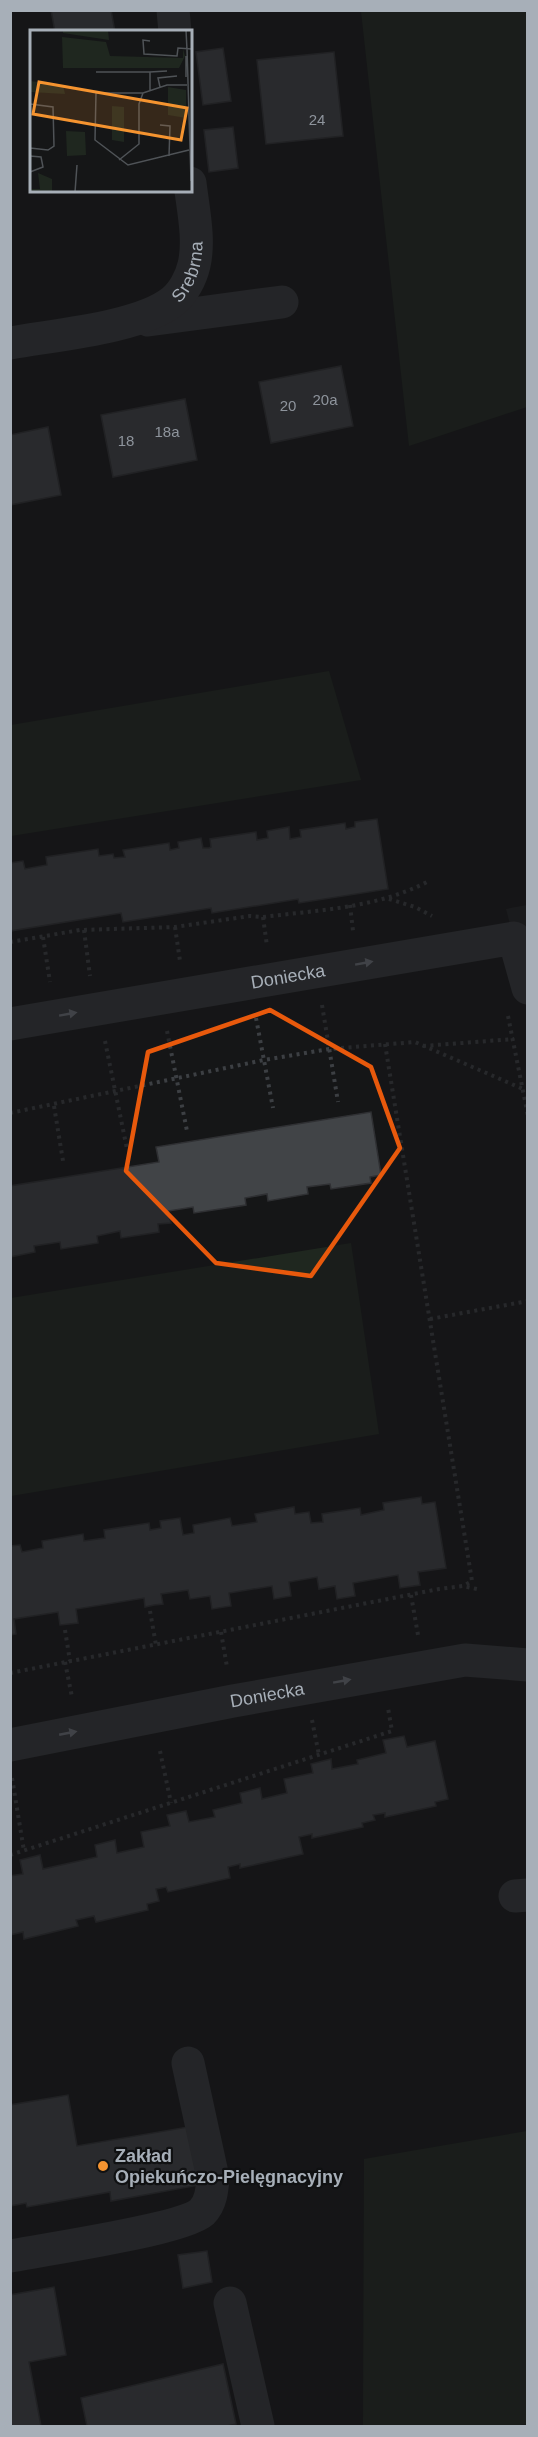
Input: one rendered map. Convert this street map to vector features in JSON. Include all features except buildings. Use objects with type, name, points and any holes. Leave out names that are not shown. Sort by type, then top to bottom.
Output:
[{"type":"street","points":[[173,10],[175,30]]},
{"type":"street","name":"Srebrna","points":[[122,323],[173,301],[184,289],[194,265],[196,235],[191,192]]},
{"type":"street","name":"Srebrna","points":[[10,343],[122,323],[282,302]]},
{"type":"street","name":"Doniecka","points":[[10,1024],[95,995],[162,998],[514,938],[517,996]]},
{"type":"street","name":"Doniecka","points":[[10,1745],[262,1696],[465,1660],[528,1665]]},
{"type":"street","points":[[10,2256],[155,2228],[192,2219],[203,2211],[212,2195],[213,2178],[188,2063]]},
{"type":"street","points":[[230,2303],[258,2427]]},
{"type":"path","points":[[10,942],[84,930],[175,927],[350,905],[408,892],[429,880]]},
{"type":"path","points":[[388,898],[415,907],[435,918]]},
{"type":"path","points":[[350,905],[353,937]]},
{"type":"path","points":[[263,917],[268,950]]},
{"type":"path","points":[[175,927],[180,966]]},
{"type":"path","points":[[84,930],[127,1149]]},
{"type":"path","points":[[43,936],[51,987]]},
{"type":"path","points":[[517,996],[514,1039],[528,1116]]},
{"type":"path","points":[[321,997],[338,1102]]},
{"type":"path","points":[[162,998],[186,1131]]},
{"type":"path","points":[[254,1008],[273,1108]]},
{"type":"path","points":[[423,1046],[514,1039]]},
{"type":"path","points":[[10,1113],[54,1106],[264,1060],[329,1049],[415,1042],[523,1089]]},
{"type":"path","points":[[11,1673],[463,1586],[472,1581],[385,1044]]},
{"type":"path","points":[[54,1106],[63,1161]]},
{"type":"path","points":[[430,1319],[528,1301]]},
{"type":"path","points":[[463,1586],[481,1590]]},
{"type":"path","points":[[150,1611],[156,1645]]},
{"type":"path","points":[[65,1629],[70,1661]]},
{"type":"path","points":[[10,1856],[392,1731],[387,1703]]},
{"type":"path","points":[[312,1716],[319,1755]]},
{"type":"path","points":[[159,1746],[171,1803]]},
{"type":"path","points":[[11,1771],[24,1851]]},
{"type":"highlighted area","points":[[270,1010],[371,1067],[400,1148],[311,1276],[216,1263],[126,1171],[148,1052]]},
{"type":"shaded area","points":[[361,11],[527,11],[527,407],[409,446]]},
{"type":"shaded area","points":[[329,671],[361,780],[11,836],[11,725]]},
{"type":"shaded area","points":[[527,905],[527,988],[506,909]]},
{"type":"shaded area","points":[[351,1243],[379,1434],[11,1496],[11,1298]]},
{"type":"shaded area","points":[[527,2131],[527,2424],[513,2426],[363,2426],[364,2159]]},
{"type":"place","name":"Zakład Opiekuńczo-Pielęgnacyjny","points":[[103,2166]]}]
